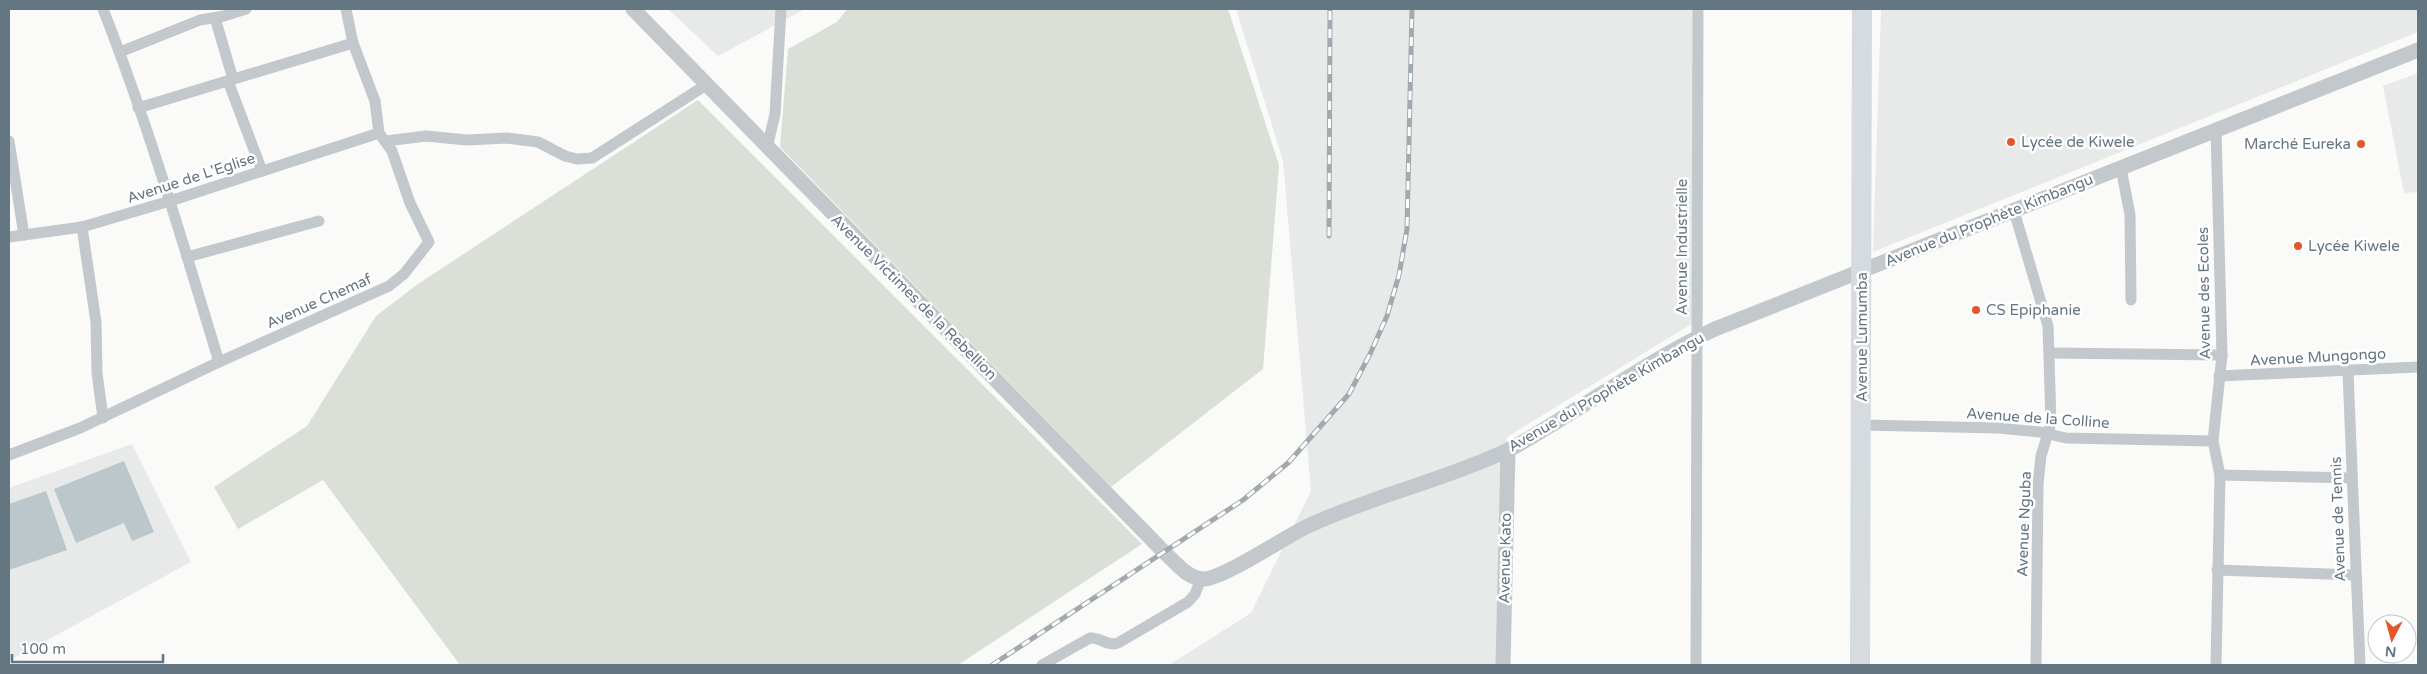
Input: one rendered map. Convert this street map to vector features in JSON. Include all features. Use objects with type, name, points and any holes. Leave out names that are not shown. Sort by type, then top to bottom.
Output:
[{"type":"highway","name":"Avenue Lumumba","points":[[1860,665],[1862,9]]},
{"type":"street","points":[[103,9],[120,52],[170,202],[219,362]]},
{"type":"street","points":[[120,52],[200,20],[216,18],[246,9]]},
{"type":"street","name":"Avenue Chemaf","points":[[9,454],[103,418],[219,362],[389,286],[404,274],[429,242],[410,204],[392,151],[383,137],[375,101],[353,43],[346,9]]},
{"type":"street","name":"Avenue Victimes de la Rebellion","points":[[633,9],[1165,553],[1188,574],[1201,579]]},
{"type":"street","points":[[767,148],[775,114],[781,9]]},
{"type":"street","name":"Avenue Industrielle","points":[[1696,665],[1698,9]]},
{"type":"street","points":[[216,18],[231,80],[262,171]]},
{"type":"street","points":[[138,108],[353,43]]},
{"type":"street","name":"Avenue du Prophète Kimbangu","points":[[1201,579],[1222,574],[1321,520],[1449,475],[1508,451],[1696,338],[2418,50]]},
{"type":"street","name":"Avenue de L'Eglise","points":[[9,237],[82,227],[170,202],[262,171],[383,137],[426,136],[468,140],[506,138],[538,142],[565,156],[592,158],[706,85]]},
{"type":"street","name":"Avenue des Ecoles","points":[[2216,130],[2222,355],[2213,441],[2220,475],[2216,665]]},
{"type":"street","points":[[9,141],[24,235]]},
{"type":"street","points":[[2121,168],[2130,215],[2131,300]]},
{"type":"street","name":"Avenue Nguba","points":[[2014,211],[2048,326],[2050,353],[2051,423],[2041,456],[2038,484],[2036,665]]},
{"type":"street","points":[[188,257],[319,221]]},
{"type":"street","points":[[82,227],[96,322],[97,373],[103,418]]},
{"type":"street","points":[[2050,353],[2222,355]]},
{"type":"street","name":"Avenue Mungongo","points":[[2219,376],[2348,372],[2418,367]]},
{"type":"street","name":"Avenue de Tennis","points":[[2348,372],[2360,665]]},
{"type":"street","name":"Avenue de la Colline","points":[[1862,425],[1998,428],[2048,433],[2066,438],[2213,441]]},
{"type":"street","name":"Avenue Kato","points":[[1503,665],[1508,451]]},
{"type":"street","points":[[2220,475],[2351,478]]},
{"type":"street","points":[[2217,570],[2355,575]]},
{"type":"street","points":[[1042,665],[1090,638],[1096,638],[1109,644],[1118,643],[1188,602],[1195,594],[1201,579]]},
{"type":"shaded area","points":[[668,9],[805,9],[718,56]]},
{"type":"shaded area","points":[[847,9],[1228,9],[1279,165],[1263,369],[1111,487],[780,147],[788,49],[837,22]]},
{"type":"shaded area","points":[[1236,9],[1702,9],[1703,317],[1507,437],[1503,665],[1169,665],[1251,613],[1311,491],[1283,161]]},
{"type":"shaded area","name":"Lycée de Kiwele","points":[[1881,9],[2418,9],[2418,32],[1873,252]]},
{"type":"shaded area","points":[[2418,73],[2418,192],[2404,193],[2383,86]]},
{"type":"shaded area","points":[[698,100],[1142,544],[958,665],[460,665],[323,480],[238,529],[214,487],[307,426],[376,316],[418,284]]},
{"type":"shaded area","points":[[132,444],[191,562],[9,661],[9,488]]},
{"type":"shaded area","points":[[124,461],[154,532],[132,541],[124,523],[76,543],[54,489]]},
{"type":"shaded area","points":[[46,491],[67,550],[9,570],[9,504]]},
{"type":"railway","points":[[1329,236],[1330,9]]},
{"type":"railway","points":[[992,665],[1243,500],[1288,463],[1349,394],[1387,316],[1399,275],[1407,229],[1412,9]]},
{"type":"place","name":"Lycée de Kiwele","points":[[2011,142]]},
{"type":"place","name":"Marché Eureka","points":[[2361,144]]},
{"type":"place","name":"Lycée Kiwele","points":[[2298,246]]},
{"type":"place","name":"CS Epiphanie","points":[[1976,310]]}]
